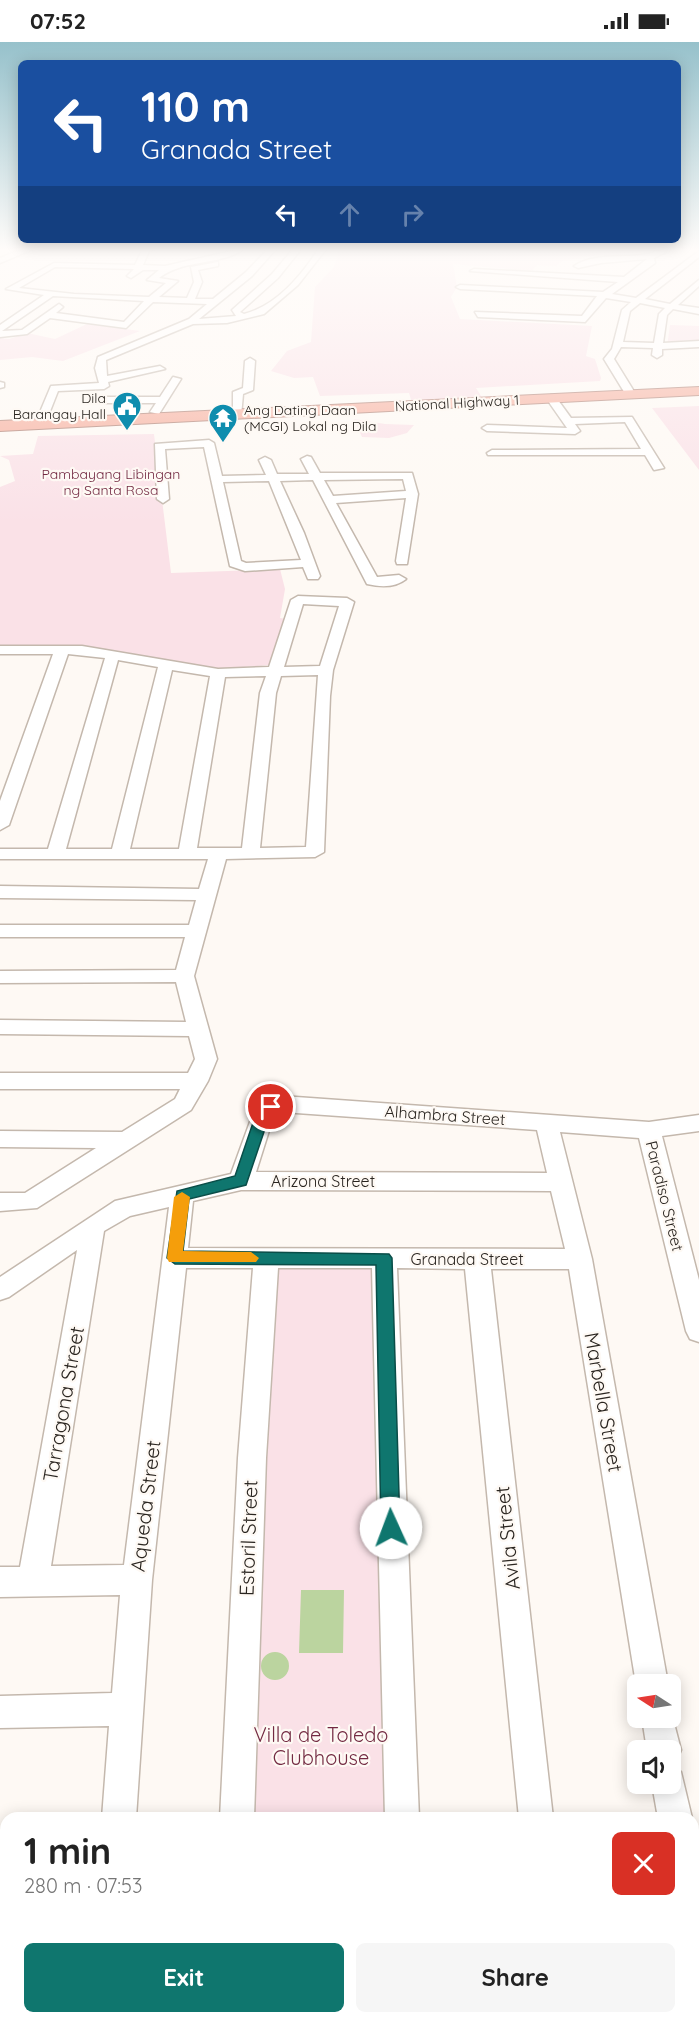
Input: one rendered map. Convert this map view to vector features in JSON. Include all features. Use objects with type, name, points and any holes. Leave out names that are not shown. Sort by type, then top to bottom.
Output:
[{"type":"highway","name":"National Highway 1","points":[[0,426],[153,418],[195,430],[237,414],[699,390]]},
{"type":"street","points":[[40,424],[54,388],[100,388],[104,386],[101,358],[144,340]]},
{"type":"street","points":[[619,340],[617,347],[621,353],[611,361],[630,393]]},
{"type":"street","points":[[658,350],[659,340]]},
{"type":"street","points":[[617,347],[658,350],[699,344]]},
{"type":"street","points":[[237,414],[238,392],[248,390],[250,361]]},
{"type":"street","points":[[102,380],[160,369]]},
{"type":"street","points":[[153,418],[161,400],[176,379]]},
{"type":"street","points":[[551,398],[596,464]]},
{"type":"street","points":[[100,400],[161,400]]},
{"type":"street","points":[[568,421],[628,419],[658,468]]},
{"type":"street","points":[[486,428],[521,432],[575,431]]},
{"type":"street","points":[[163,499],[159,446],[195,430],[210,443],[235,563],[245,567],[308,563]]},
{"type":"street","points":[[492,453],[648,452]]},
{"type":"street","points":[[307,459],[372,580],[390,582],[399,579]]},
{"type":"street","points":[[265,460],[298,533],[313,576]]},
{"type":"street","points":[[219,479],[317,476],[374,470],[408,475],[412,494],[402,561]]},
{"type":"street","points":[[328,500],[412,494]]},
{"type":"street","points":[[0,854],[219,854],[315,852],[322,696],[326,670],[347,602],[298,600],[268,693],[250,853]]},
{"type":"street","points":[[0,667],[4,650],[62,650],[113,654],[218,673],[326,670]]},
{"type":"street","points":[[0,825],[62,650]]},
{"type":"street","points":[[54,855],[113,654]]},
{"type":"street","points":[[120,854],[166,664]]},
{"type":"street","points":[[187,854],[218,673]]},
{"type":"street","points":[[0,1202],[29,1202],[183,1104],[197,1081],[206,1059],[196,1029],[184,976],[219,854]]},
{"type":"street","points":[[0,892],[207,895]]},
{"type":"street","points":[[0,931],[196,932]]},
{"type":"street","points":[[0,977],[184,976]]},
{"type":"street","points":[[0,1027],[196,1029]]},
{"type":"street","points":[[0,1081],[197,1081]]},
{"type":"street","name":"Alhambra Street","points":[[241,1181],[263,1114],[271,1107],[282,1104],[649,1130],[699,1123]]},
{"type":"street","name":"Marbella Street","points":[[546,1122],[580,1259],[650,1674]]},
{"type":"street","name":"Paradiso Street","points":[[649,1130],[699,1331]]},
{"type":"street","points":[[0,1140],[129,1140]]},
{"type":"street","name":"Arizona Street","points":[[0,1290],[93,1226],[124,1208],[241,1181],[561,1182]]},
{"type":"street","name":"Aqueda Street","points":[[118,1812],[137,1580],[182,1195]]},
{"type":"street","name":"Tarragona Street","points":[[33,1582],[93,1226]]},
{"type":"street","name":"Granada Street","points":[[175,1258],[580,1259]]},
{"type":"street","name":"Estoril Street","points":[[237,1812],[252,1458],[266,1258]]},
{"type":"street","points":[[384,1258],[402,1812]]},
{"type":"street","name":"Avila Street","points":[[477,1259],[535,1812]]},
{"type":"street","points":[[0,1582],[137,1580]]},
{"type":"street","points":[[0,1712],[127,1709]]},
{"type":"street","points":[[671,1794],[674,1812]]},
{"type":"green space","points":[[0,340],[116,340],[63,361],[32,357],[0,360]]},
{"type":"green space","points":[[589,340],[586,356],[595,359],[601,378],[600,381],[476,388],[483,399],[412,403],[409,393],[320,396],[313,377],[294,378],[271,371],[287,351],[311,342]]},
{"type":"green space","points":[[668,340],[699,340],[699,341],[667,347]]},
{"type":"green space","points":[[699,406],[699,470],[652,408]]},
{"type":"green space","points":[[354,419],[385,424],[414,425],[407,433],[389,438],[362,437]]},
{"type":"green space","name":"Pambayang Libingan ng Santa Rosa","points":[[154,434],[171,573],[280,569],[285,589],[280,618],[287,619],[270,665],[219,669],[93,648],[0,647],[0,487],[15,481],[9,460],[0,456],[33,454],[38,436]]},
{"type":"green space","name":"Villa de Toledo Clubhouse","points":[[373,1263],[393,1812],[246,1812],[270,1264]]},
{"type":"shaded area","points":[[301,1590],[344,1590],[343,1653],[299,1653]]},
{"type":"shaded area","points":[[275,1652],[285,1656],[289,1666],[285,1676],[275,1680],[265,1676],[261,1666],[265,1656]]},
{"type":"slow traffic","points":[[182,1197],[175,1258],[251,1258]]},
{"type":"place","name":"Dila Barangay Hall","points":[[127,432]]},
{"type":"place","name":"Ang Dating Daan (MCGI) Lokal ng Dila","points":[[223,444]]},
{"type":"route","points":[[271,1107],[263,1114],[241,1181],[182,1195],[175,1258],[384,1258],[391,1528]]}]
